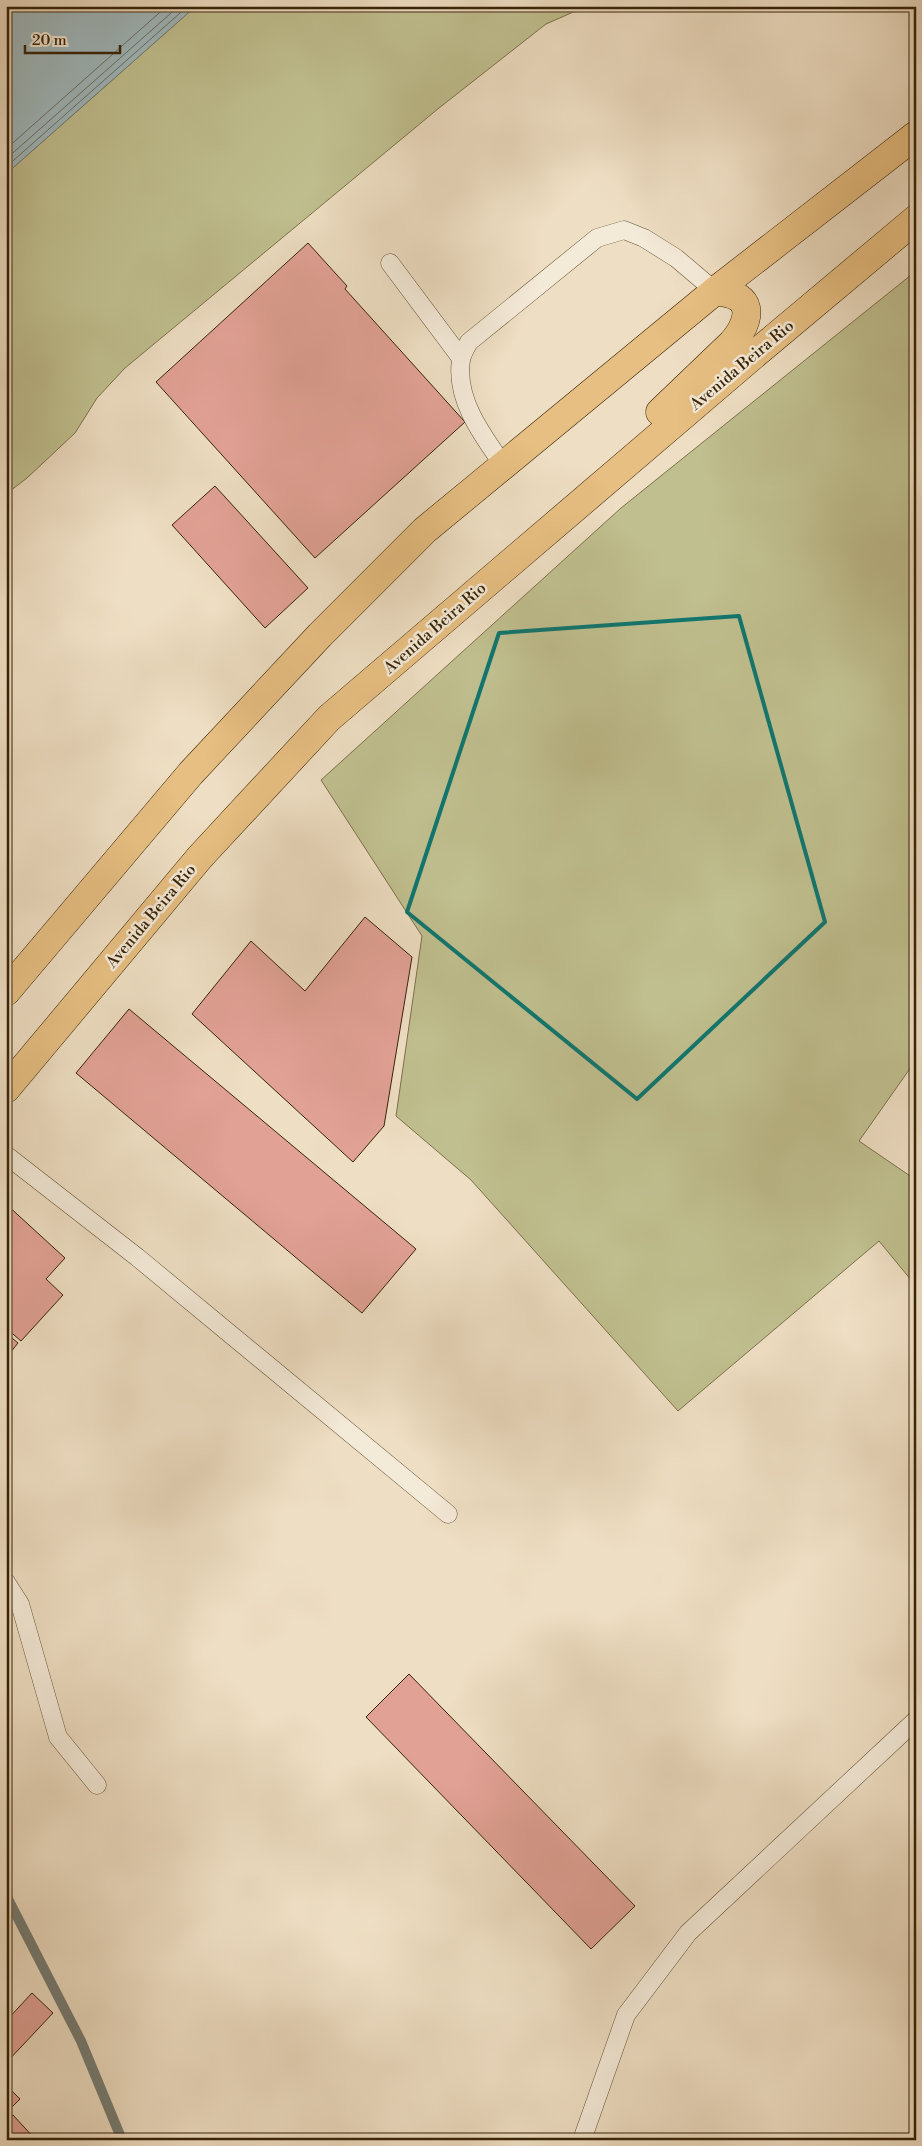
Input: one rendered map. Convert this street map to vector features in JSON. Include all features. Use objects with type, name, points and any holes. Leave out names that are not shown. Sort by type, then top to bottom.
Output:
[{"type":"main road","points":[[6,992],[191,773],[320,636],[425,530],[716,291],[916,136]]},
{"type":"main road","name":"Avenida Beira Rio","points":[[6,1089],[200,857],[329,718],[916,219]]},
{"type":"main road","points":[[601,485],[640,430],[738,337],[745,320],[746,308],[740,299],[733,294],[716,291]]},
{"type":"lane","points":[[504,466],[482,436],[460,389],[461,358],[469,342],[597,238],[624,230],[644,238],[676,258],[716,291]]},
{"type":"lane","points":[[390,263],[461,358]]},
{"type":"lane","points":[[6,1155],[137,1257],[448,1514]]},
{"type":"lane","points":[[6,1582],[20,1604],[58,1737],[97,1785]]},
{"type":"lane","points":[[582,2140],[626,2015],[688,1934],[916,1720]]},
{"type":"highlighted area","points":[[739,616],[825,922],[637,1099],[407,912],[499,633]]},
{"type":"shaded area","points":[[196,6],[587,6],[546,24],[439,108],[125,368],[97,398],[75,433],[27,478],[6,494],[6,174]]},
{"type":"shaded area","points":[[916,271],[916,1060],[859,1141],[916,1180],[916,1286],[879,1241],[678,1411],[471,1180],[396,1116],[422,936],[321,780],[621,508]]},
{"type":"water","points":[[6,6],[196,6],[6,174]]},
{"type":"building","points":[[308,243],[347,286],[345,289],[465,422],[315,558],[156,382]]},
{"type":"building","points":[[215,486],[308,588],[265,628],[172,525]]},
{"type":"building","points":[[365,917],[412,957],[384,1126],[353,1162],[192,1014],[251,941],[305,991]]},
{"type":"building","points":[[129,1009],[416,1249],[362,1313],[76,1073]]},
{"type":"building","points":[[6,1204],[65,1258],[46,1279],[63,1295],[21,1341],[6,1328]]},
{"type":"building","points":[[6,1333],[18,1343],[6,1358]]},
{"type":"building","points":[[409,1674],[635,1906],[591,1949],[366,1717]]},
{"type":"building","points":[[32,1993],[53,2013],[6,2063],[6,2021]]},
{"type":"building","points":[[6,2085],[20,2099],[6,2113]]},
{"type":"building","points":[[13,2115],[36,2140],[6,2140],[6,2121]]},
{"type":"waterway","points":[[6,1895],[81,2041],[122,2140]]}]
